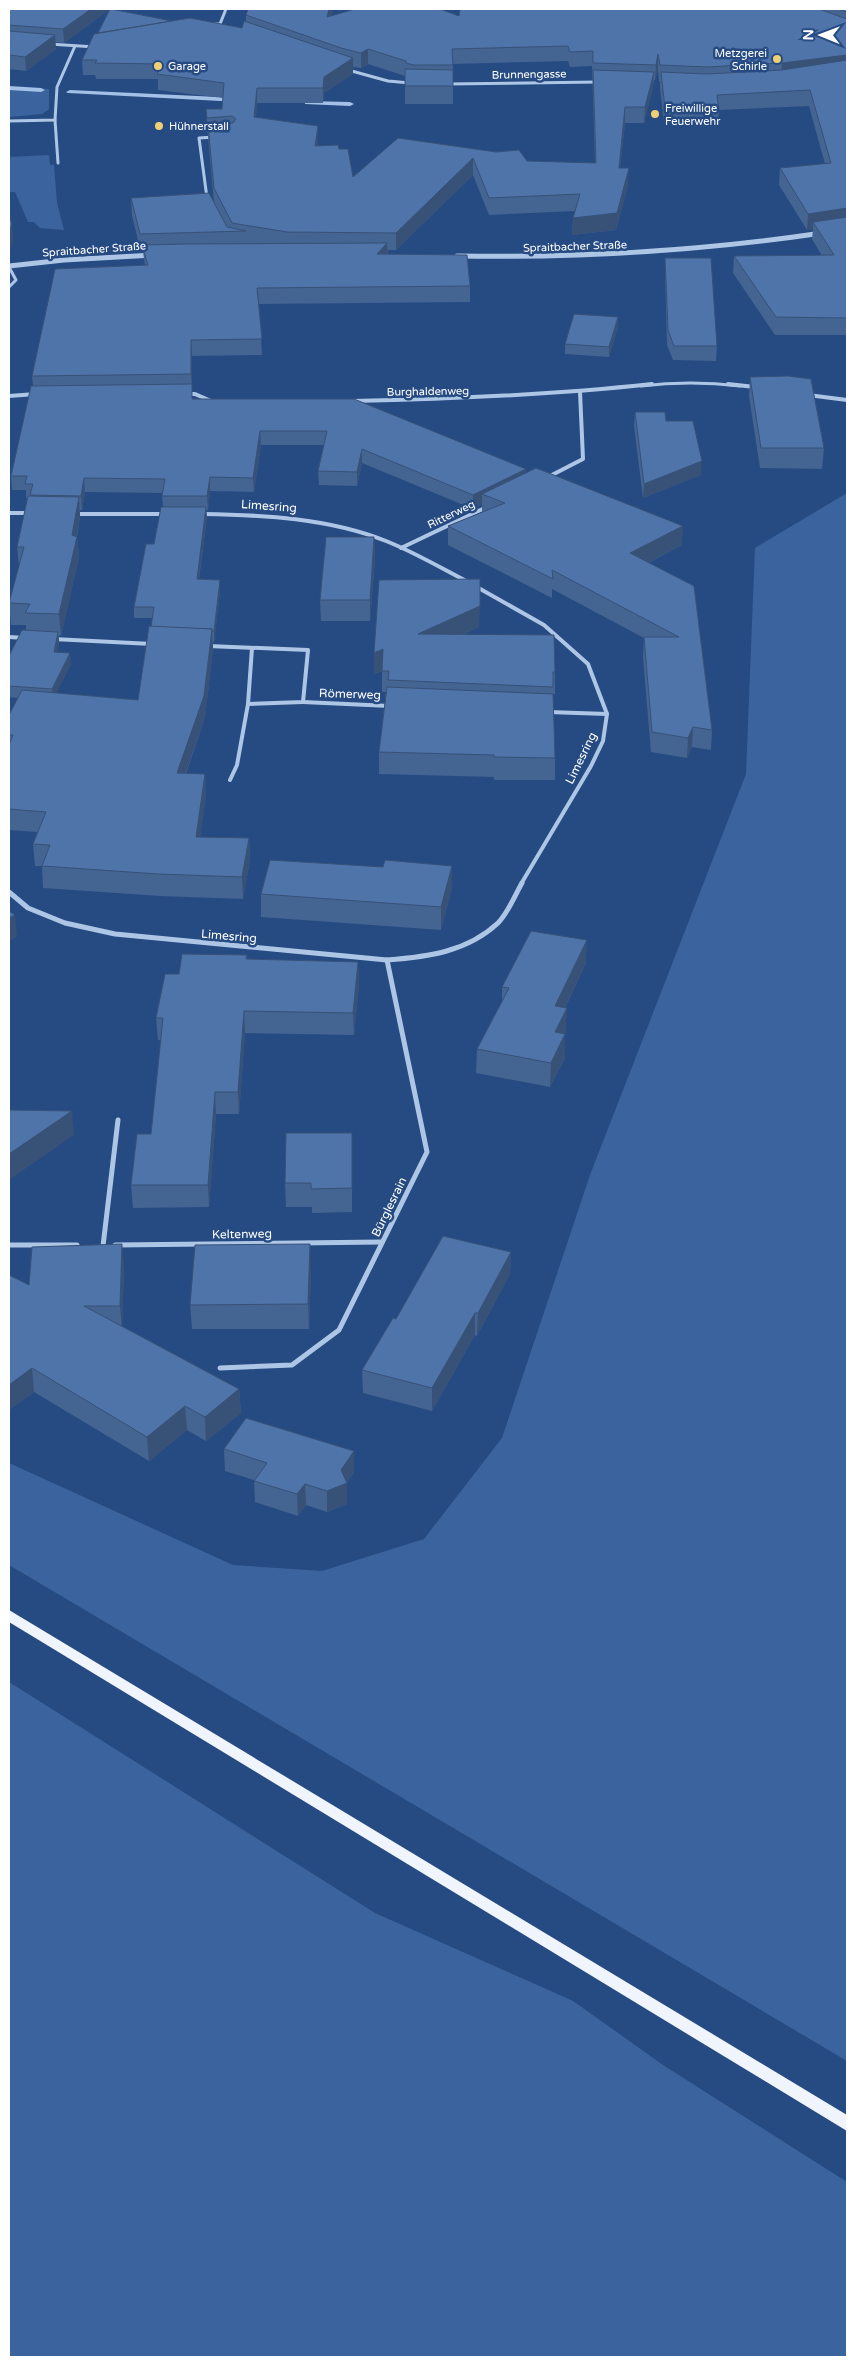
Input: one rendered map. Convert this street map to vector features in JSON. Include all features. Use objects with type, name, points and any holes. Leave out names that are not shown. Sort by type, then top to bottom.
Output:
[{"type":"main road","points":[[9,1615],[847,2124]]},
{"type":"street","points":[[220,24],[226,9]]},
{"type":"street","points":[[211,25],[220,24],[229,27]]},
{"type":"street","points":[[47,44],[97,47]]},
{"type":"street","points":[[58,164],[55,120],[57,87],[76,46]]},
{"type":"street","points":[[340,67],[388,81],[413,84]]},
{"type":"street","name":"Brunnengasse","points":[[438,84],[599,82]]},
{"type":"street","points":[[9,121],[55,120]]},
{"type":"street","points":[[211,205],[207,198],[199,138],[216,137]]},
{"type":"street","name":"Spraitbacher Straße","points":[[451,256],[530,258],[618,255],[698,249],[830,232]]},
{"type":"street","name":"Spraitbacher Straße","points":[[9,287],[16,280],[9,266],[64,260],[162,255]]},
{"type":"street","name":"Burghaldenweg","points":[[344,401],[472,399],[580,392],[665,383],[714,383],[762,387]]},
{"type":"street","points":[[540,481],[583,460],[580,392]]},
{"type":"street","points":[[9,395],[38,394]]},
{"type":"street","points":[[185,394],[195,394],[215,403]]},
{"type":"street","points":[[802,394],[847,400]]},
{"type":"street","name":"Ritterweg","points":[[401,548],[496,502]]},
{"type":"street","points":[[9,513],[38,514]]},
{"type":"street","points":[[67,514],[173,514]]},
{"type":"street","name":"Limesring","points":[[9,892],[28,908],[65,923],[115,934],[387,960],[427,957],[464,946],[499,922],[591,766],[603,740],[607,714],[588,664],[544,625],[401,548],[336,525],[299,518],[251,514],[193,514]]},
{"type":"street","points":[[9,637],[28,638]]},
{"type":"street","points":[[48,639],[155,644]]},
{"type":"street","name":"Römerweg","points":[[204,646],[308,650],[303,702]]},
{"type":"street","points":[[230,780],[237,765],[248,704],[252,648]]},
{"type":"street","name":"Römerweg","points":[[248,704],[303,702],[391,706]]},
{"type":"street","points":[[538,711],[607,714]]},
{"type":"street","name":"Bürglesrain","points":[[220,1368],[292,1365],[339,1330],[427,1152],[387,960]]},
{"type":"street","points":[[102,1246],[118,1120]]},
{"type":"street","name":"Keltenweg","points":[[93,1246],[382,1242]]},
{"type":"street","points":[[9,1245],[84,1246]]},
{"type":"shaded area","points":[[9,87],[49,89],[49,109],[42,114],[9,117]]},
{"type":"shaded area","points":[[49,155],[50,165],[54,165],[57,203],[64,230],[40,228],[34,222],[28,222],[15,192],[9,192],[9,157]]},
{"type":"shaded area","points":[[847,493],[847,2061],[9,1565],[9,1463],[233,1565],[322,1571],[424,1539],[502,1438],[590,1175],[746,774],[755,548]]},
{"type":"shaded area","points":[[9,1682],[375,1913],[573,2001],[663,2065],[847,2182],[847,2357],[9,2357]]},
{"type":"building","points":[[9,9],[91,9],[63,29],[9,25]]},
{"type":"building","points":[[111,9],[172,21],[98,33]]},
{"type":"building","points":[[248,9],[329,9],[327,17],[355,9],[440,9],[459,16],[460,9],[819,9],[847,19],[847,55],[782,63],[707,67],[660,65],[658,54],[656,65],[593,63],[593,51],[570,52],[568,46],[452,49],[453,65],[413,65],[368,49],[361,53],[341,48],[246,15]]},
{"type":"building","points":[[190,18],[242,28],[244,21],[353,58],[324,77],[323,88],[257,88],[254,117],[318,126],[315,146],[338,145],[339,149],[348,149],[353,177],[398,138],[496,152],[519,150],[527,161],[596,163],[593,70],[654,72],[645,107],[625,107],[619,168],[629,168],[617,213],[573,218],[580,194],[489,198],[473,158],[396,233],[287,232],[232,223],[214,188],[208,125],[233,123],[236,119],[232,116],[207,118],[206,109],[222,109],[224,83],[157,74],[161,64],[95,63],[97,60],[82,60],[94,34]]},
{"type":"building","points":[[9,31],[55,35],[25,57],[9,55]]},
{"type":"building","points":[[847,60],[847,208],[808,214],[780,168],[831,163],[810,90],[717,95],[719,111],[681,111],[681,108],[665,108],[661,72],[707,74],[782,70]]},
{"type":"building","points":[[405,69],[453,70],[453,86],[405,86]]},
{"type":"building","points":[[209,193],[227,227],[246,231],[140,234],[131,198]]},
{"type":"building","points":[[9,215],[12,224],[9,232]]},
{"type":"building","points":[[847,217],[847,318],[776,317],[734,256],[834,255],[813,222]]},
{"type":"building","points":[[387,243],[377,254],[467,255],[470,286],[257,288],[262,339],[191,340],[191,374],[32,376],[55,269],[148,265],[142,245]]},
{"type":"building","points":[[665,258],[711,258],[717,346],[674,346],[668,330]]},
{"type":"building","points":[[574,314],[618,317],[609,347],[565,344]]},
{"type":"building","points":[[788,376],[811,379],[824,448],[761,448],[750,377]]},
{"type":"building","points":[[192,384],[192,399],[354,399],[526,469],[473,495],[362,449],[357,472],[318,471],[327,431],[260,431],[253,478],[210,477],[207,496],[162,496],[165,479],[84,478],[81,496],[30,495],[33,484],[25,484],[27,476],[11,476],[31,386]]},
{"type":"building","points":[[635,412],[665,412],[666,421],[693,421],[702,461],[644,484]]},
{"type":"building","points":[[536,468],[683,526],[630,553],[694,586],[712,730],[693,727],[688,738],[652,732],[644,637],[679,637],[552,570],[553,579],[448,526],[505,503],[482,494]]},
{"type":"building","points":[[28,496],[79,497],[72,535],[77,537],[59,614],[25,613],[30,604],[9,603],[24,547],[17,547]]},
{"type":"building","points":[[161,507],[206,507],[197,579],[220,580],[214,631],[212,629],[151,627],[154,607],[134,607],[146,544],[154,544]]},
{"type":"building","points":[[326,537],[374,537],[370,600],[320,600]]},
{"type":"building","points":[[480,579],[480,606],[418,634],[554,635],[555,672],[553,672],[553,687],[388,680],[389,671],[382,671],[383,649],[374,653],[379,580]]},
{"type":"building","points":[[149,626],[212,629],[204,696],[177,773],[205,774],[196,837],[249,838],[242,877],[158,874],[42,866],[50,845],[33,844],[46,812],[9,809],[9,745],[13,735],[9,735],[9,715],[22,690],[138,700]]},
{"type":"building","points":[[22,630],[58,632],[54,652],[70,653],[52,689],[9,686],[9,656]]},
{"type":"building","points":[[387,687],[553,694],[555,758],[379,752]]},
{"type":"building","points":[[270,860],[383,867],[385,860],[452,866],[441,907],[261,894]]},
{"type":"building","points":[[9,911],[15,915],[9,918]]},
{"type":"building","points":[[531,931],[587,940],[555,1006],[567,1008],[555,1032],[565,1034],[551,1063],[477,1049],[509,988],[502,987]]},
{"type":"building","points":[[182,954],[247,955],[246,959],[358,962],[353,1013],[244,1011],[238,1092],[215,1092],[208,1185],[131,1185],[137,1134],[151,1134],[163,1018],[156,1018],[165,974],[179,974]]},
{"type":"building","points":[[9,1110],[72,1111],[9,1154]]},
{"type":"building","points":[[286,1133],[352,1133],[352,1188],[311,1189],[311,1183],[285,1183]]},
{"type":"building","points":[[443,1236],[511,1252],[478,1313],[475,1313],[432,1388],[362,1370],[393,1318],[396,1319]]},
{"type":"building","points":[[122,1244],[120,1306],[84,1306],[239,1389],[205,1417],[185,1406],[147,1437],[32,1368],[9,1385],[9,1275],[29,1285],[32,1247]]},
{"type":"building","points":[[310,1244],[308,1304],[190,1305],[195,1245]]},
{"type":"building","points":[[246,1418],[354,1451],[341,1470],[347,1483],[327,1491],[305,1484],[297,1494],[254,1481],[267,1463],[224,1449]]},
{"type":"waterway","points":[[9,88],[41,90]]},
{"type":"waterway","points":[[70,92],[240,100]]},
{"type":"waterway","points":[[307,103],[350,104]]},
{"type":"place","name":"Metzgerei Schirle","points":[[777,59]]},
{"type":"place","name":"Garage","points":[[158,66]]},
{"type":"place","name":"Freiwillige Feuerwehr","points":[[655,114]]},
{"type":"place","name":"Hühnerstall","points":[[159,126]]}]
